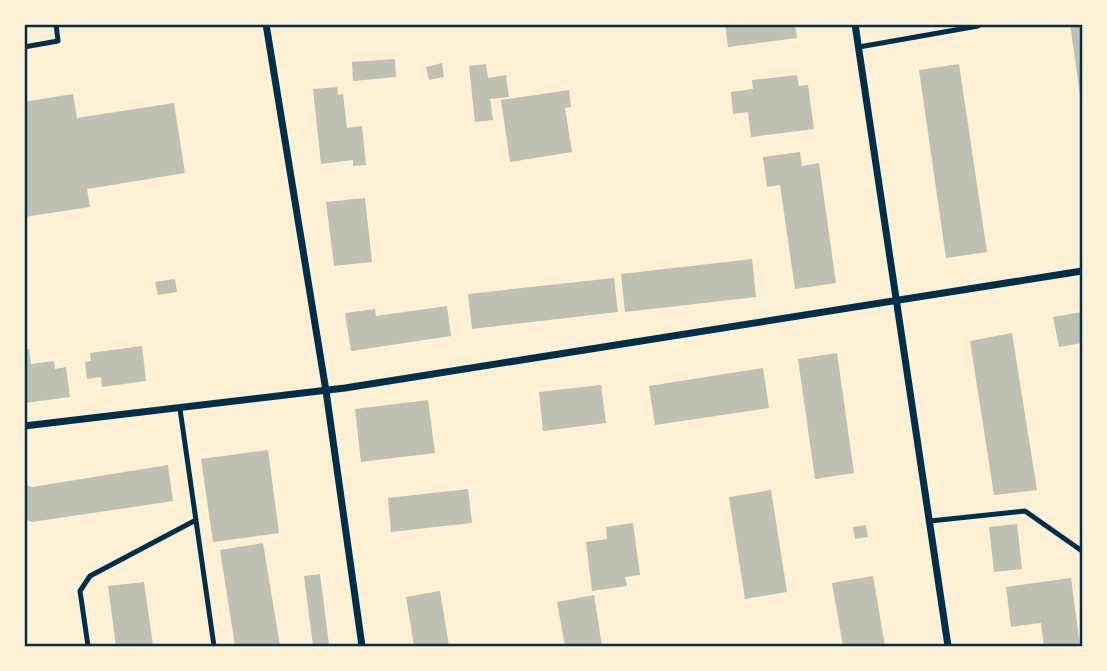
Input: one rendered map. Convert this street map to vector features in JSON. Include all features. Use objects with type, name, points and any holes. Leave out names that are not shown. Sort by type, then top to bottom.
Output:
[{"type":"street","points":[[267,24],[326,391],[362,646]]},
{"type":"street","points":[[855,24],[948,646]]},
{"type":"street","points":[[24,426],[326,391],[1083,271]]},
{"type":"lane","points":[[24,47],[58,41],[56,24]]},
{"type":"lane","points":[[859,47],[978,26]]},
{"type":"lane","points":[[180,409],[214,646]]},
{"type":"lane","points":[[930,522],[1025,511],[1083,551]]},
{"type":"lane","points":[[88,646],[80,590],[90,576],[196,520]]},
{"type":"building","points":[[725,24],[795,24],[797,38],[728,47]]},
{"type":"building","points":[[1070,24],[1082,24],[1082,102],[1081,102]]},
{"type":"building","points":[[395,59],[396,77],[353,81],[352,62]]},
{"type":"building","points":[[442,63],[444,77],[429,80],[426,67]]},
{"type":"building","points":[[486,64],[488,78],[506,75],[509,97],[490,99],[493,120],[475,122],[469,66]]},
{"type":"building","points":[[959,64],[987,252],[946,258],[919,70]]},
{"type":"building","points":[[797,75],[799,86],[808,85],[814,129],[751,137],[748,112],[733,114],[731,92],[753,89],[752,80]]},
{"type":"building","points":[[337,87],[338,95],[343,94],[347,128],[362,126],[366,165],[353,166],[353,160],[321,164],[313,89]]},
{"type":"building","points":[[569,90],[571,107],[565,108],[572,152],[510,162],[501,100]]},
{"type":"building","points":[[73,94],[77,118],[174,103],[185,173],[87,189],[90,207],[24,217],[24,102]]},
{"type":"building","points":[[800,152],[802,166],[819,163],[836,283],[795,289],[780,185],[767,187],[763,157]]},
{"type":"building","points":[[365,198],[372,262],[334,266],[326,202]]},
{"type":"building","points":[[752,259],[756,297],[625,312],[621,274]]},
{"type":"building","points":[[614,278],[618,312],[472,329],[468,294]]},
{"type":"building","points":[[175,279],[177,292],[158,295],[155,282]]},
{"type":"building","points":[[447,306],[451,336],[351,351],[345,313],[375,309],[376,316]]},
{"type":"building","points":[[1082,312],[1082,343],[1059,347],[1053,317]]},
{"type":"building","points":[[1012,333],[1037,490],[994,495],[970,341]]},
{"type":"building","points":[[142,346],[146,381],[102,387],[101,377],[87,379],[85,362],[91,361],[90,353]]},
{"type":"building","points":[[29,349],[31,364],[54,361],[55,369],[66,367],[70,397],[24,403],[24,350]]},
{"type":"building","points":[[837,353],[854,473],[815,479],[798,359]]},
{"type":"building","points":[[763,368],[769,408],[655,425],[649,386]]},
{"type":"building","points":[[601,385],[606,423],[543,431],[539,392]]},
{"type":"building","points":[[428,400],[435,453],[361,462],[355,409]]},
{"type":"building","points":[[268,450],[279,533],[213,542],[201,459]]},
{"type":"building","points":[[168,465],[173,501],[32,522],[24,519],[24,484],[32,487]]},
{"type":"building","points":[[468,489],[472,523],[391,532],[388,498]]},
{"type":"building","points":[[771,490],[787,592],[745,599],[729,497]]},
{"type":"building","points":[[633,523],[640,575],[625,577],[627,586],[592,591],[586,542],[607,539],[606,527]]},
{"type":"building","points":[[1017,524],[1022,569],[994,572],[989,527]]},
{"type":"building","points":[[866,525],[868,537],[855,539],[853,527]]},
{"type":"building","points":[[263,543],[280,646],[235,646],[220,550]]},
{"type":"building","points":[[320,574],[329,645],[313,646],[304,576]]},
{"type":"building","points":[[873,576],[885,646],[843,646],[832,583]]},
{"type":"building","points":[[1071,578],[1080,646],[1044,646],[1041,623],[1011,627],[1006,587]]},
{"type":"building","points":[[144,582],[153,646],[116,646],[108,586]]},
{"type":"building","points":[[440,591],[449,646],[414,646],[406,597]]},
{"type":"building","points":[[594,595],[602,646],[565,646],[557,602]]}]
